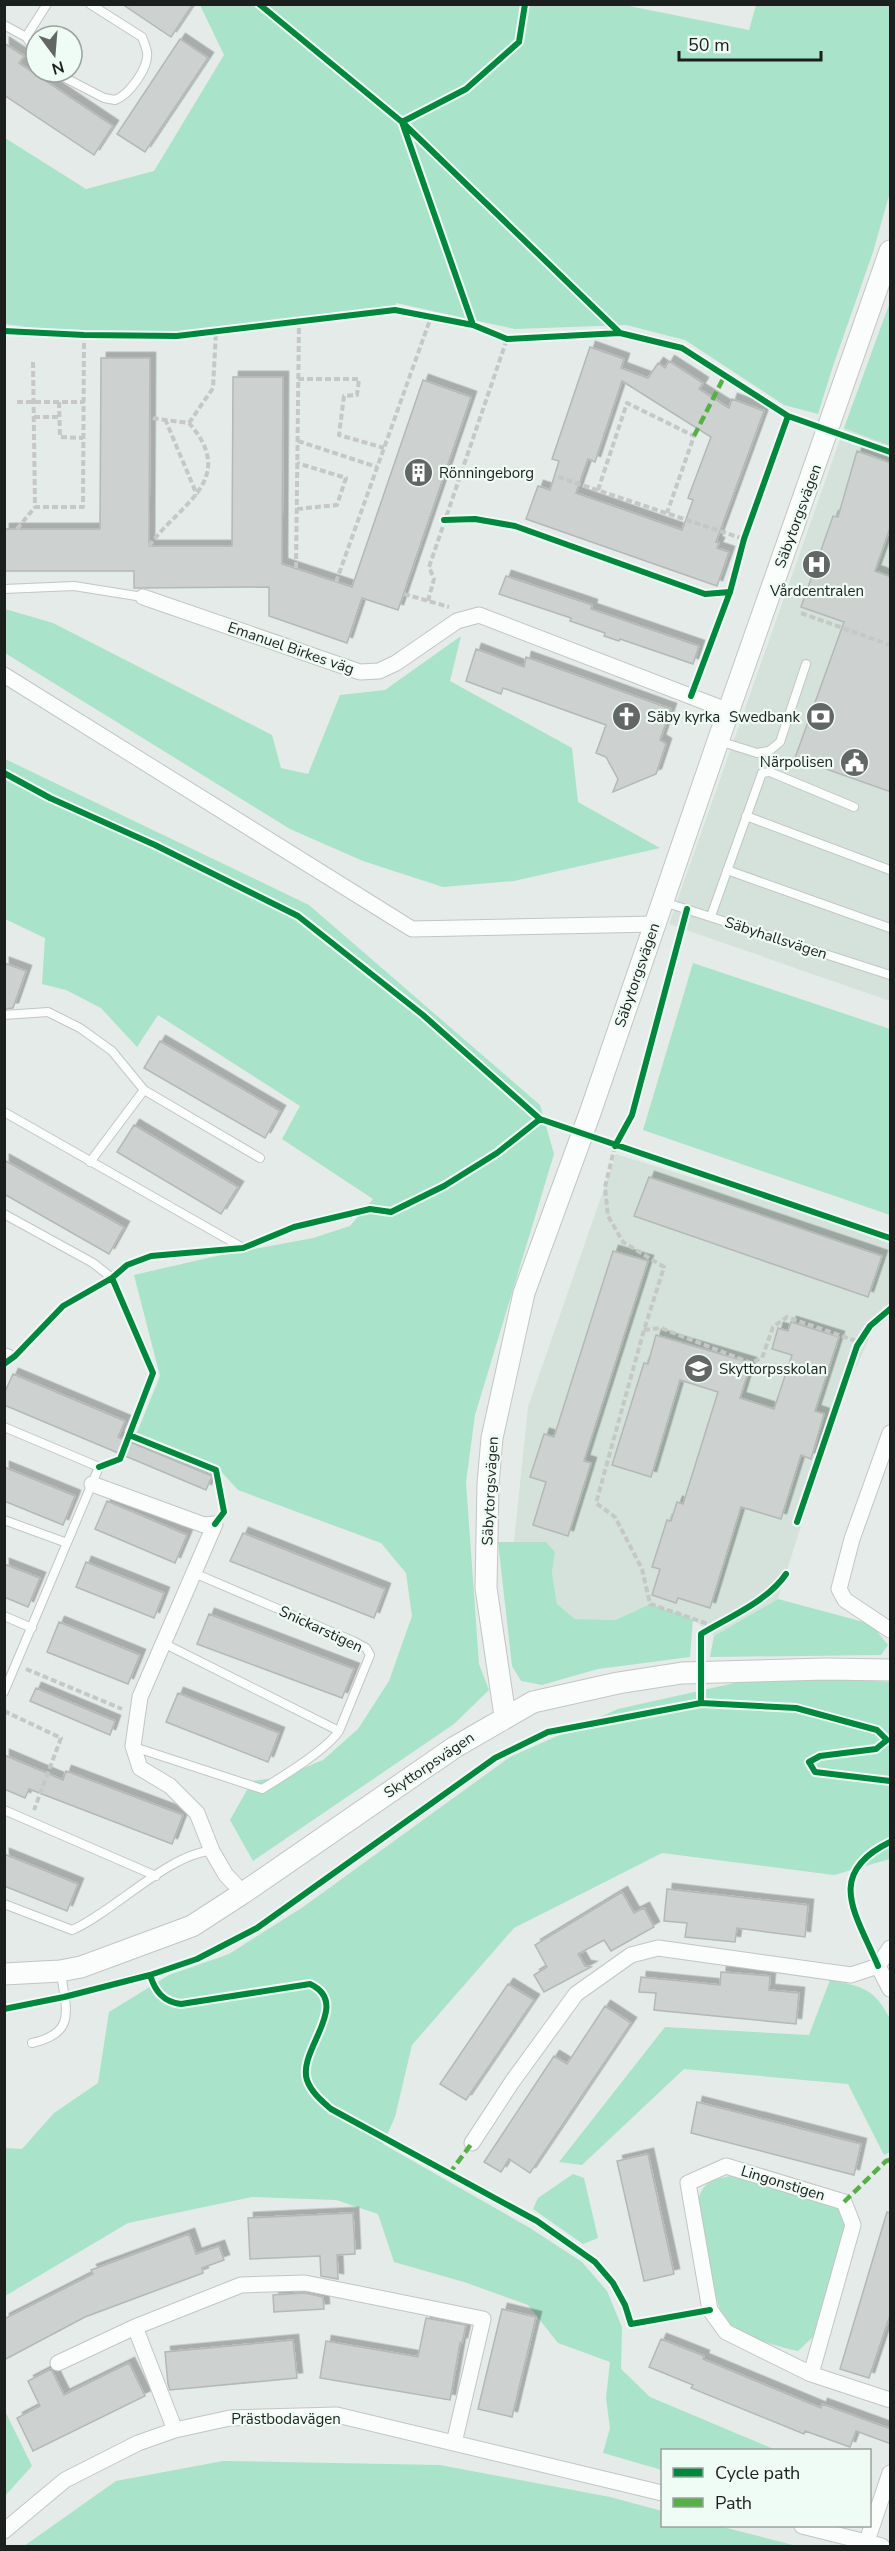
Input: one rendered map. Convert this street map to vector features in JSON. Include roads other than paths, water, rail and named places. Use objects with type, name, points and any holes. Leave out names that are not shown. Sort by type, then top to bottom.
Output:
[{"type":"street","name":"Säbytorgsvägen","points":[[505,1716],[486,1588],[488,1484],[492,1438],[524,1293],[590,1113],[891,251]]},
{"type":"street","name":"Emanuel Birkes väg","points":[[143,597],[360,672],[380,670],[396,663],[457,621],[479,615],[729,711]]},
{"type":"street","points":[[4,675],[412,929],[655,924]]},
{"type":"street","points":[[891,1434],[852,1539],[839,1589],[845,1600],[891,1630]]},
{"type":"street","points":[[92,1484],[204,1525],[215,1524],[140,1697],[133,1746],[140,1768],[170,1786],[197,1813],[212,1851],[226,1875],[243,1893]]},
{"type":"street","name":"Skyttorpsvägen","points":[[4,1974],[60,1971],[131,1950],[192,1926],[455,1747],[505,1716],[533,1702],[618,1683],[682,1673],[891,1670]]},
{"type":"street","points":[[472,2143],[512,2082],[576,1994],[630,1955],[658,1948],[851,1975],[878,1965],[891,1948]]},
{"type":"street","points":[[878,1965],[891,1989]]},
{"type":"street","name":"Lingonstigen","points":[[811,2374],[853,2225],[844,2202],[726,2166],[688,2183],[710,2310],[726,2332],[811,2374],[891,2400]]},
{"type":"street","points":[[58,2363],[135,2327],[241,2284],[305,2283],[483,2319],[454,2443]]},
{"type":"street","points":[[135,2327],[175,2430]]},
{"type":"street","name":"Prästbodavägen","points":[[4,2531],[66,2480],[138,2443],[175,2430],[230,2418],[337,2415],[661,2493]]},
{"type":"street","points":[[867,2541],[891,2473]]},
{"type":"street","points":[[805,2527],[867,2541],[882,2547]]},
{"type":"lane","points":[[34,24],[47,4]]},
{"type":"lane","points":[[77,84],[104,98],[115,100],[125,94],[141,72],[146,60],[147,52],[142,37],[90,4]]},
{"type":"lane","points":[[4,25],[24,36]]},
{"type":"lane","name":"Emanuel Birkes väg","points":[[4,589],[74,586],[143,597]]},
{"type":"lane","points":[[718,741],[757,753],[769,751],[780,742],[806,664]]},
{"type":"lane","points":[[711,916],[760,776],[770,772],[854,807]]},
{"type":"lane","points":[[746,816],[891,870]]},
{"type":"lane","points":[[727,870],[891,928]]},
{"type":"lane","name":"Säbyhallsvägen","points":[[662,902],[891,975]]},
{"type":"lane","points":[[4,1015],[48,1012],[80,1028],[112,1052],[144,1090],[260,1158]]},
{"type":"lane","points":[[90,1162],[144,1090]]},
{"type":"lane","points":[[4,1112],[243,1248]]},
{"type":"lane","points":[[4,1214],[93,1263],[112,1278]]},
{"type":"lane","points":[[4,1352],[15,1356]]},
{"type":"lane","points":[[4,1427],[99,1467],[4,1692]]},
{"type":"lane","points":[[4,1520],[67,1543]]},
{"type":"lane","name":"Snickarstigen","points":[[133,1746],[262,1789],[333,1740],[339,1731],[370,1655],[366,1648],[194,1573]]},
{"type":"lane","points":[[4,1616],[32,1628]]},
{"type":"lane","points":[[163,1643],[339,1731]]},
{"type":"lane","points":[[4,1810],[156,1876]]},
{"type":"lane","points":[[4,1904],[72,1930],[82,1926],[190,1856],[212,1851]]},
{"type":"lane","points":[[32,2043],[50,2039],[60,2032],[66,2018],[60,1971]]},
{"type":"place","name":"Rönningeborg","points":[[418,473]]},
{"type":"place","name":"Vårdcentralen","points":[[817,564]]},
{"type":"place","name":"Säby kyrka","points":[[626,717]]},
{"type":"place","name":"Swedbank","points":[[821,717]]},
{"type":"place","name":"Närpolisen","points":[[854,762]]},
{"type":"place","name":"Skyttorpsskolan","points":[[698,1369]]}]
